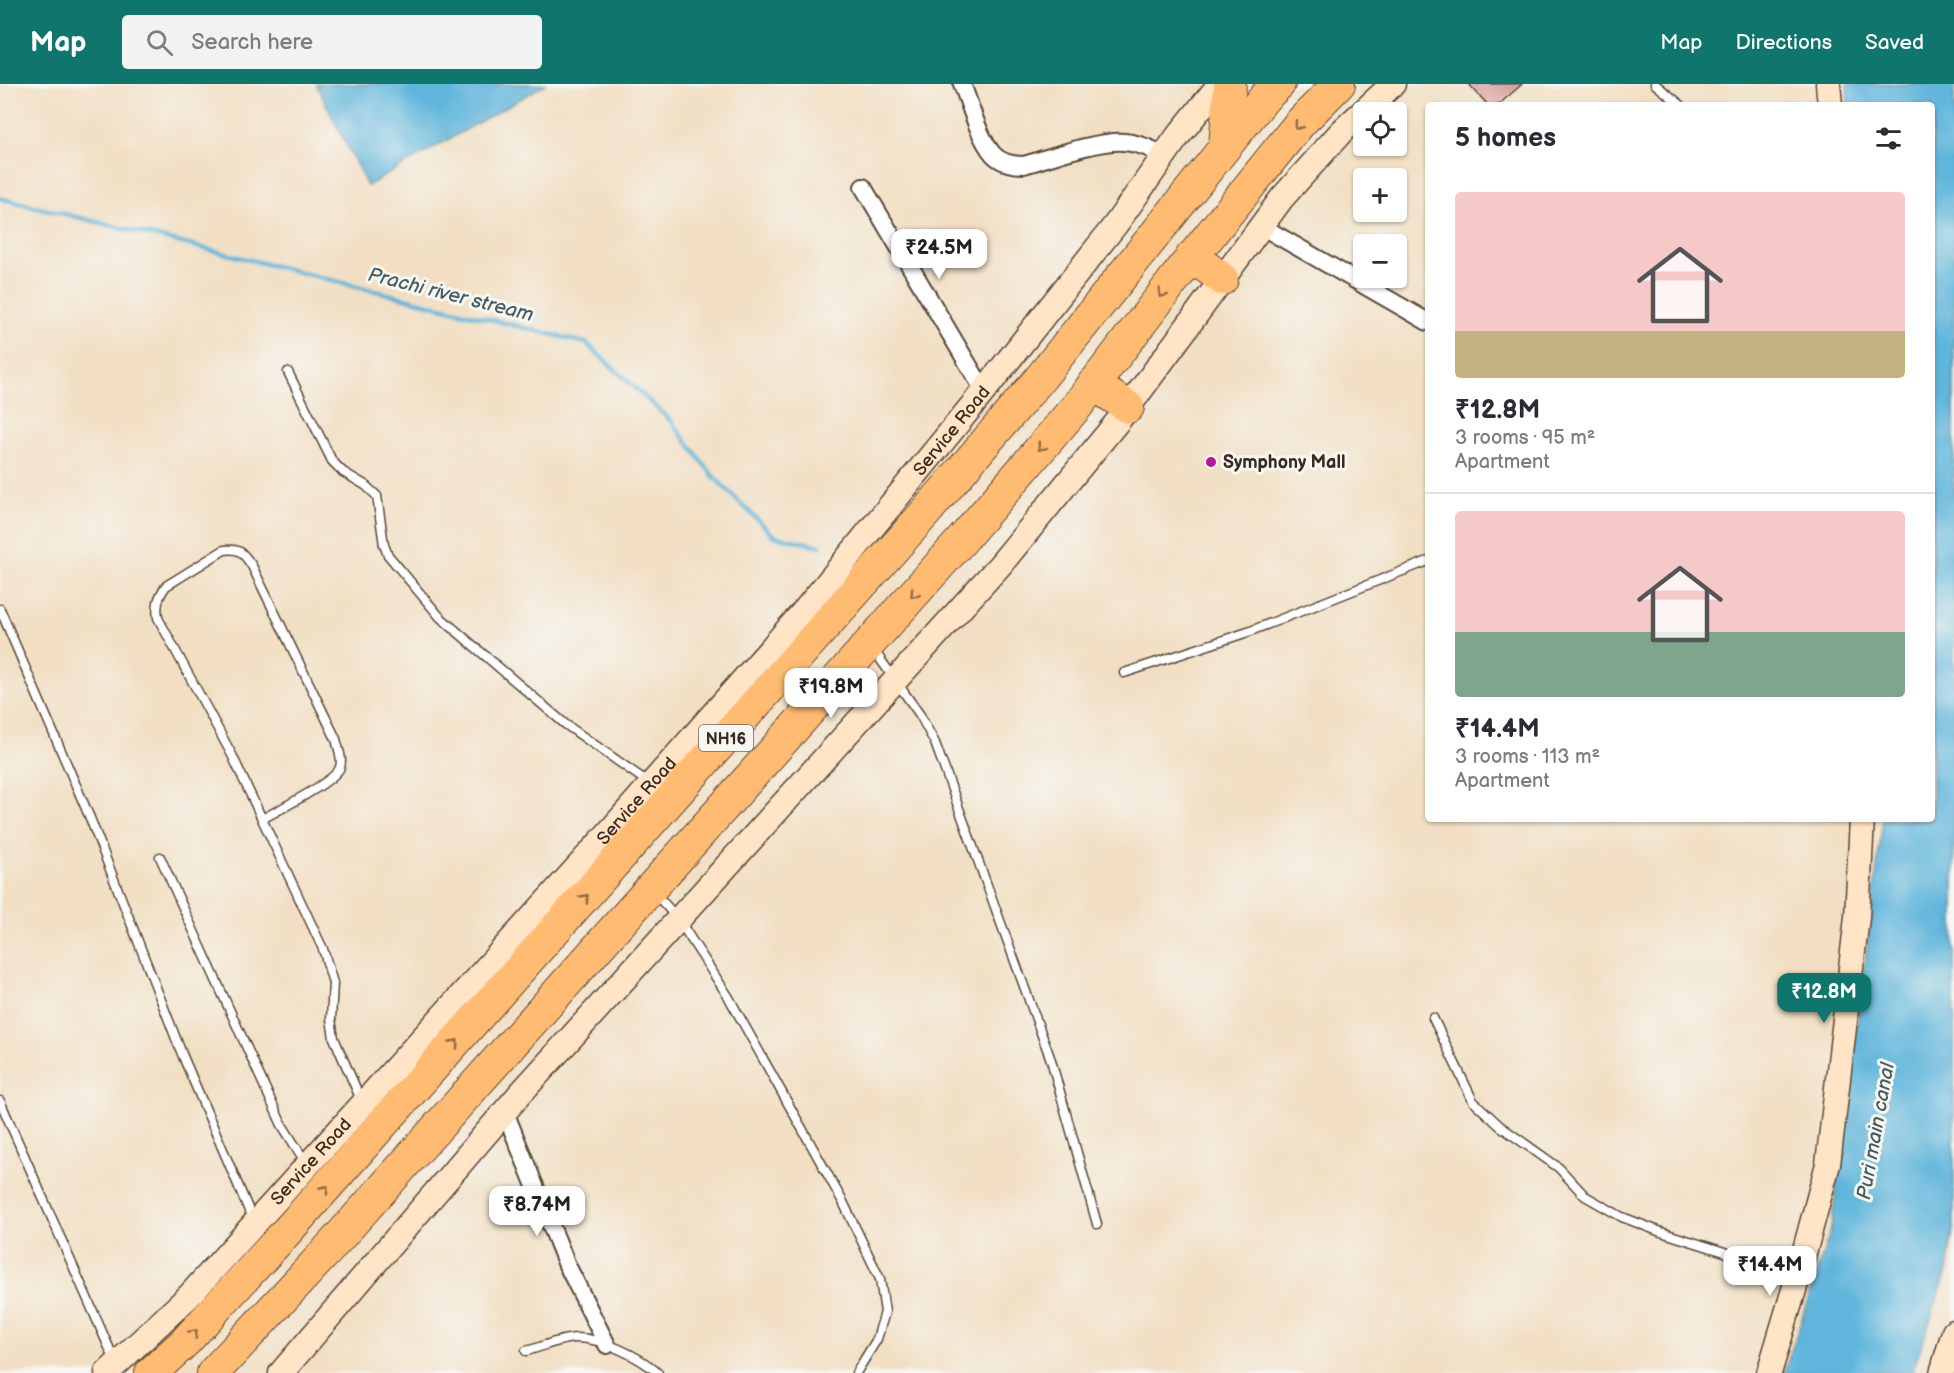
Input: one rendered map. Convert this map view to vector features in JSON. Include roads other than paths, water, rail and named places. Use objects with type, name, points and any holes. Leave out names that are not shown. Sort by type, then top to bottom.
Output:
[{"type":"highway","points":[[1225,147],[1230,84]]},
{"type":"highway","name":"NH16","points":[[151,1373],[185,1342],[371,1117],[611,849],[926,512],[1038,381],[1265,97],[1279,84]]},
{"type":"highway","name":"NH16","points":[[213,1373],[327,1252],[961,541],[1093,384],[1192,256],[1300,123],[1339,84]]},
{"type":"highway","points":[[1192,256],[1222,279]]},
{"type":"highway","points":[[1093,384],[1128,407]]},
{"type":"street","points":[[962,84],[981,133],[993,154],[1002,161],[1024,165],[1100,144],[1122,141],[1139,144],[1165,156]]},
{"type":"street","name":"Service Road","points":[[611,849],[652,785],[805,610],[984,391],[1116,224],[1220,84]]},
{"type":"street","points":[[281,1373],[504,1112],[1000,565],[1128,407],[1282,198],[1341,131],[1393,84]]},
{"type":"street","points":[[1828,84],[1830,102]]},
{"type":"street","points":[[863,187],[984,391]]},
{"type":"street","points":[[1261,226],[1425,320]]},
{"type":"street","points":[[1769,1373],[1828,1164],[1855,938],[1862,822]]},
{"type":"street","points":[[504,1112],[567,1265],[607,1345]]},
{"type":"street","name":"Service Road","points":[[111,1369],[190,1295],[308,1166],[371,1117]]},
{"type":"street","points":[[1943,1370],[1954,1332]]},
{"type":"lane","points":[[1654,84],[1677,102]]},
{"type":"lane","points":[[288,372],[332,461],[343,472],[365,485],[377,496],[384,545],[388,555],[440,617],[565,724],[652,785]]},
{"type":"lane","points":[[262,819],[325,783],[338,773],[341,761],[336,740],[252,566],[243,553],[235,549],[224,550],[165,586],[156,606],[158,618],[232,755],[262,819],[323,949],[333,983],[334,1038],[371,1117]]},
{"type":"lane","points":[[1124,672],[1248,632],[1425,562]]},
{"type":"lane","points":[[0,609],[90,818],[182,1054],[254,1223]]},
{"type":"lane","points":[[870,644],[920,715],[935,742],[1051,1060],[1097,1224]]},
{"type":"lane","points":[[160,857],[282,1125],[308,1166]]},
{"type":"lane","points":[[652,889],[678,919],[734,1006],[843,1202],[880,1279],[885,1312],[877,1339],[856,1373]]},
{"type":"lane","points":[[1432,1018],[1473,1101],[1500,1126],[1559,1168],[1585,1196],[1622,1217],[1731,1254],[1796,1283]]},
{"type":"lane","points":[[0,1101],[111,1369]]},
{"type":"lane","points":[[526,1352],[576,1338],[591,1340],[638,1358],[658,1373]]},
{"type":"water","points":[[316,84],[546,84],[367,186]]},
{"type":"water","name":"Puri main canal","points":[[1847,84],[1954,84],[1954,1223],[1947,1271],[1912,1373],[1784,1373],[1831,1229],[1883,822],[1935,822],[1935,102],[1848,102]]},
{"type":"waterway","name":"Prachi river stream","points":[[0,198],[586,343],[671,421],[714,477],[774,536],[821,546]]},
{"type":"place","name":"Symphony Mall","points":[[1211,462]]}]
